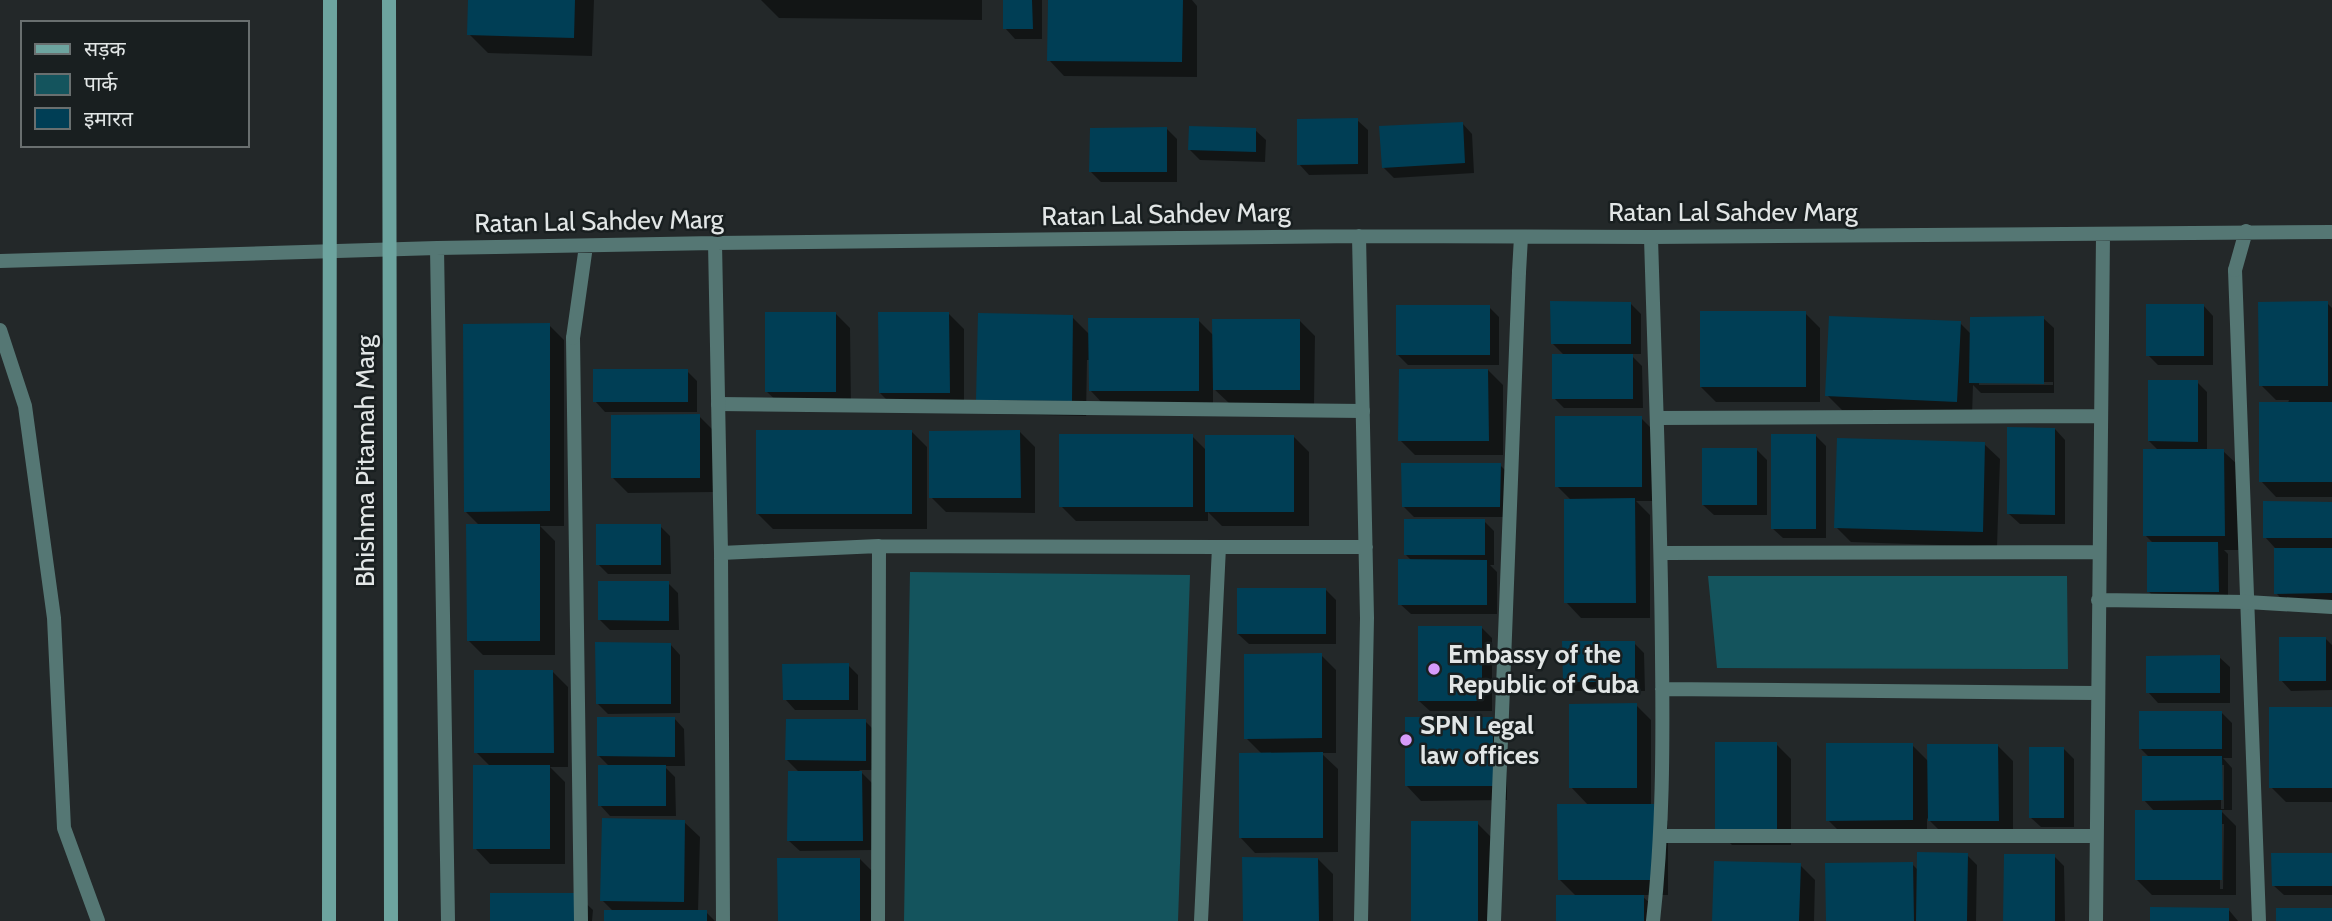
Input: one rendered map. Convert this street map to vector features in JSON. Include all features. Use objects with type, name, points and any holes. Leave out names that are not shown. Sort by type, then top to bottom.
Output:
[{"type":"main road","name":"Bhishma Pitamah Marg","points":[[329,921],[330,0]]},
{"type":"main road","name":"Bhishma Pitamah Marg","points":[[389,0],[391,921]]},
{"type":"street","points":[[2246,231],[2235,270],[2259,921]]},
{"type":"street","name":"Ratan Lal Sahdev Marg","points":[[0,261],[715,243],[1359,236],[1651,237],[2332,232]]},
{"type":"street","points":[[2096,921],[2103,235]]},
{"type":"street","points":[[1359,236],[1367,618],[1360,921]]},
{"type":"street","points":[[1494,921],[1521,237]]},
{"type":"street","points":[[1651,237],[1661,553],[1662,689],[1661,836],[1653,921]]},
{"type":"street","points":[[715,243],[721,553],[723,921]]},
{"type":"street","points":[[581,921],[573,338],[586,246]]},
{"type":"street","points":[[437,248],[448,921]]},
{"type":"street","points":[[0,330],[25,406],[54,618],[64,828],[98,921]]},
{"type":"street","points":[[718,404],[1363,411]]},
{"type":"street","points":[[1657,418],[2101,416]]},
{"type":"street","points":[[721,553],[880,546],[1366,547]]},
{"type":"street","points":[[878,921],[880,546]]},
{"type":"street","points":[[1201,921],[1219,547]]},
{"type":"street","points":[[1661,553],[2099,552]]},
{"type":"street","points":[[2098,600],[2247,602],[2332,607]]},
{"type":"street","points":[[1662,689],[2097,693]]},
{"type":"street","points":[[1661,836],[2096,836]]},
{"type":"green space","points":[[910,572],[1190,575],[1178,921],[904,921]]},
{"type":"green space","points":[[1708,576],[2067,576],[2068,669],[1717,668]]},
{"type":"building","points":[[468,0],[575,0],[574,38],[467,35]]},
{"type":"building","points":[[1003,0],[1032,0],[1033,29],[1003,29]]},
{"type":"building","points":[[1048,0],[1183,0],[1182,62],[1047,61]]},
{"type":"building","points":[[1358,118],[1358,164],[1297,165],[1297,119]]},
{"type":"building","points":[[1463,122],[1465,163],[1382,168],[1379,126]]},
{"type":"building","points":[[1189,126],[1256,128],[1256,152],[1188,150]]},
{"type":"building","points":[[1167,127],[1167,172],[1089,172],[1090,128]]},
{"type":"building","points":[[1550,301],[1631,302],[1631,344],[1551,344]]},
{"type":"building","points":[[2328,301],[2328,386],[2259,386],[2258,302]]},
{"type":"building","points":[[2146,304],[2204,304],[2204,356],[2146,356]]},
{"type":"building","points":[[1396,305],[1490,305],[1490,355],[1396,355]]},
{"type":"building","points":[[1700,311],[1806,311],[1806,387],[1700,387]]},
{"type":"building","points":[[765,312],[836,312],[836,392],[765,392]]},
{"type":"building","points":[[878,312],[949,312],[950,393],[879,393]]},
{"type":"building","points":[[978,313],[1073,315],[1072,401],[976,400]]},
{"type":"building","points":[[1829,316],[1961,321],[1957,402],[1825,396]]},
{"type":"building","points":[[2044,316],[2044,384],[1969,383],[1970,317]]},
{"type":"building","points":[[1088,318],[1199,318],[1199,391],[1089,391]]},
{"type":"building","points":[[1212,319],[1300,319],[1300,390],[1213,390]]},
{"type":"building","points":[[550,323],[550,511],[464,512],[463,324]]},
{"type":"building","points":[[1552,354],[1633,354],[1633,399],[1552,399]]},
{"type":"building","points":[[593,369],[688,369],[688,402],[593,402]]},
{"type":"building","points":[[1399,369],[1488,369],[1489,441],[1398,441]]},
{"type":"building","points":[[2148,380],[2198,380],[2198,442],[2148,441]]},
{"type":"building","points":[[2259,402],[2332,402],[2332,482],[2259,482]]},
{"type":"building","points":[[700,414],[700,478],[611,478],[611,415]]},
{"type":"building","points":[[1555,416],[1642,416],[1642,487],[1555,487]]},
{"type":"building","points":[[2007,427],[2055,428],[2055,515],[2007,514]]},
{"type":"building","points":[[756,430],[912,430],[912,514],[756,514]]},
{"type":"building","points":[[1020,430],[1021,498],[929,498],[929,431]]},
{"type":"building","points":[[1059,434],[1193,434],[1193,507],[1059,507]]},
{"type":"building","points":[[1771,434],[1816,434],[1816,529],[1771,529]]},
{"type":"building","points":[[1205,435],[1294,435],[1294,512],[1205,512]]},
{"type":"building","points":[[1837,438],[1985,442],[1983,532],[1834,528]]},
{"type":"building","points":[[1702,448],[1757,448],[1757,505],[1702,505]]},
{"type":"building","points":[[2143,449],[2224,449],[2225,536],[2143,536]]},
{"type":"building","points":[[1401,463],[1501,463],[1500,507],[1402,507]]},
{"type":"building","points":[[1635,498],[1636,603],[1564,603],[1564,499]]},
{"type":"building","points":[[2263,501],[2332,502],[2332,538],[2263,538]]},
{"type":"building","points":[[1404,519],[1485,519],[1485,555],[1404,555]]},
{"type":"building","points":[[466,524],[540,524],[540,641],[467,641]]},
{"type":"building","points":[[596,524],[661,524],[661,565],[596,565]]},
{"type":"building","points":[[2147,542],[2218,542],[2219,592],[2147,592]]},
{"type":"building","points":[[2274,548],[2332,548],[2332,593],[2274,594]]},
{"type":"building","points":[[1398,559],[1487,560],[1487,605],[1398,605]]},
{"type":"building","points":[[598,581],[669,581],[669,621],[598,620]]},
{"type":"building","points":[[1237,588],[1326,588],[1326,634],[1237,634]]},
{"type":"building","points":[[1418,626],[1482,626],[1482,701],[1418,701]]},
{"type":"building","points":[[2279,637],[2326,637],[2326,681],[2279,681]]},
{"type":"building","points":[[1562,641],[1635,641],[1635,682],[1563,682]]},
{"type":"building","points":[[595,642],[671,643],[671,704],[596,704]]},
{"type":"building","points":[[1322,653],[1322,738],[1244,739],[1244,654]]},
{"type":"building","points":[[2220,655],[2220,693],[2146,693],[2146,656]]},
{"type":"building","points":[[849,663],[849,700],[783,700],[782,664]]},
{"type":"building","points":[[474,670],[553,670],[554,753],[474,753]]},
{"type":"building","points":[[1637,703],[1637,788],[1569,788],[1569,704]]},
{"type":"building","points":[[2269,707],[2332,707],[2332,788],[2269,788]]},
{"type":"building","points":[[2139,711],[2222,711],[2222,749],[2139,749]]},
{"type":"building","points":[[597,717],[675,717],[675,757],[597,756]]},
{"type":"building","points":[[1405,717],[1493,717],[1493,786],[1405,786]]},
{"type":"building","points":[[786,719],[866,719],[866,761],[785,760]]},
{"type":"building","points":[[1715,742],[1777,742],[1777,831],[1715,831]]},
{"type":"building","points":[[1826,743],[1913,743],[1913,820],[1826,821]]},
{"type":"building","points":[[1927,744],[1998,744],[1999,821],[1928,821]]},
{"type":"building","points":[[2029,747],[2064,747],[2064,818],[2029,818]]},
{"type":"building","points":[[1323,752],[1323,838],[1239,838],[1239,753]]},
{"type":"building","points":[[2142,756],[2222,756],[2223,800],[2142,801]]},
{"type":"building","points":[[473,765],[550,765],[550,849],[473,849]]},
{"type":"building","points":[[598,765],[666,765],[666,806],[598,806]]},
{"type":"building","points":[[788,771],[862,771],[863,841],[787,841]]},
{"type":"building","points":[[1557,804],[1654,804],[1654,880],[1558,880]]},
{"type":"building","points":[[2135,810],[2222,810],[2222,880],[2135,880]]},
{"type":"building","points":[[602,818],[685,820],[684,902],[600,901]]},
{"type":"building","points":[[1411,821],[1478,821],[1478,921],[1411,921]]},
{"type":"building","points":[[1917,852],[1968,853],[1967,921],[1916,921]]},
{"type":"building","points":[[2271,853],[2332,853],[2332,886],[2272,886]]},
{"type":"building","points":[[2004,854],[2055,854],[2055,921],[2003,921]]},
{"type":"building","points":[[1242,857],[1318,858],[1319,921],[1243,921]]},
{"type":"building","points":[[777,858],[860,858],[860,921],[778,921]]},
{"type":"building","points":[[1714,861],[1801,863],[1799,921],[1712,921]]},
{"type":"building","points":[[1913,862],[1914,921],[1826,921],[1825,863]]},
{"type":"building","points":[[490,893],[578,893],[578,921],[490,921]]},
{"type":"building","points":[[1556,895],[1644,895],[1644,921],[1556,921]]},
{"type":"building","points":[[2150,907],[2229,908],[2229,921],[2150,921]]},
{"type":"building","points":[[2276,908],[2332,908],[2332,921],[2276,921]]},
{"type":"building","points":[[604,910],[707,910],[707,921],[604,921]]},
{"type":"place","name":"Embassy of the Republic of Cuba","points":[[1434,669]]},
{"type":"place","name":"SPN Legal law offices","points":[[1406,740]]}]
